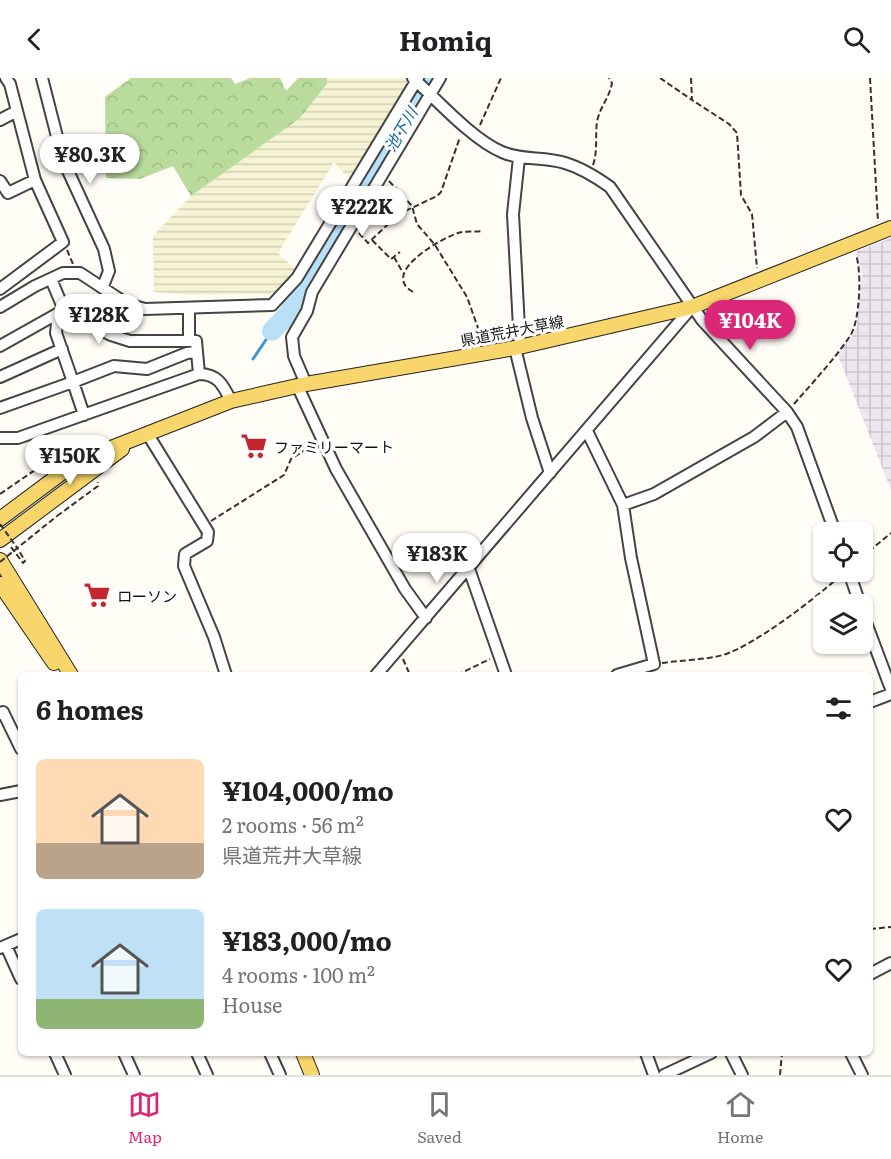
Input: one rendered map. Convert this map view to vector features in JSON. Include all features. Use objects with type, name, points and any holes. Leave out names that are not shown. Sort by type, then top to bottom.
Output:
[{"type":"main road","name":"県道荒井大草線","points":[[0,519],[80,462],[231,401],[302,384],[518,348],[692,307],[885,231]]},
{"type":"main road","name":"県道荒井大草線","points":[[6,543],[134,440]]},
{"type":"main road","points":[[0,561],[69,672]]},
{"type":"main road","points":[[0,584],[60,672]]},
{"type":"main road","points":[[304,1056],[312,1075]]},
{"type":"street","points":[[1,285],[63,242],[35,180],[10,84],[6,78]]},
{"type":"street","points":[[42,78],[63,160],[104,249],[109,271],[103,286]]},
{"type":"street","points":[[426,618],[405,589],[341,479],[302,384],[294,356],[292,337],[307,311],[312,292],[440,78]]},
{"type":"street","points":[[0,307],[63,273],[80,273],[103,286],[127,304],[145,309],[264,307],[279,300],[297,278],[415,79],[472,132],[500,151],[519,158],[564,162],[590,173],[610,188],[692,307],[787,412],[797,427],[831,522]]},
{"type":"street","points":[[0,120],[17,111]]},
{"type":"street","points":[[519,158],[513,214],[518,348],[532,418],[550,473]]},
{"type":"street","points":[[0,181],[8,193],[35,180]]},
{"type":"street","points":[[51,279],[61,312],[56,333],[84,415]]},
{"type":"street","points":[[379,672],[692,307]]},
{"type":"street","points":[[189,308],[189,341]]},
{"type":"street","points":[[61,312],[111,335],[130,341],[196,341],[199,374]]},
{"type":"street","points":[[0,346],[61,312]]},
{"type":"street","points":[[0,377],[62,350]]},
{"type":"street","points":[[0,408],[114,366],[147,369],[187,353],[197,352]]},
{"type":"street","points":[[0,438],[18,438],[199,374],[210,374],[219,380],[231,401]]},
{"type":"street","points":[[623,504],[654,494],[754,437],[787,412]]},
{"type":"street","points":[[587,431],[623,504],[631,558],[654,664],[627,672]]},
{"type":"street","points":[[147,433],[208,532],[207,541],[185,554],[184,566],[214,637],[225,672]]},
{"type":"street","points":[[469,569],[505,672]]},
{"type":"street","points":[[873,641],[891,689]]},
{"type":"street","points":[[873,701],[891,694]]},
{"type":"street","points":[[0,714],[3,712],[18,742]]},
{"type":"street","points":[[0,795],[18,792]]},
{"type":"street","points":[[18,940],[3,947],[18,974]]},
{"type":"street","points":[[873,972],[891,963]]},
{"type":"street","points":[[56,1056],[65,1075]]},
{"type":"street","points":[[125,1056],[134,1075]]},
{"type":"street","points":[[198,1056],[207,1075]]},
{"type":"street","points":[[271,1056],[280,1075]]},
{"type":"street","points":[[647,1056],[654,1075]]},
{"type":"street","points":[[664,1075],[705,1056]]},
{"type":"street","points":[[732,1056],[738,1074]]},
{"type":"street","points":[[852,1056],[862,1075]]},
{"type":"path","points":[[352,226],[368,243],[412,206],[441,192],[461,136],[472,132],[501,78]]},
{"type":"path","points":[[590,173],[595,162],[599,114],[601,107],[609,100],[612,82],[609,78]]},
{"type":"path","points":[[660,78],[729,124],[737,134],[741,195],[752,214],[759,280]]},
{"type":"path","points":[[691,78],[692,100]]},
{"type":"path","points":[[870,78],[885,231]]},
{"type":"path","points":[[383,174],[412,206],[417,224],[435,245],[467,297],[486,353]]},
{"type":"path","points":[[403,273],[412,260],[461,231],[482,231]]},
{"type":"path","points":[[372,240],[387,257],[394,257],[400,252]]},
{"type":"path","points":[[63,242],[74,267]]},
{"type":"path","points":[[787,412],[852,334],[856,321],[859,265],[851,244]]},
{"type":"path","points":[[394,257],[403,273],[407,288],[413,292]]},
{"type":"path","points":[[204,526],[284,475],[291,459],[323,439]]},
{"type":"path","points":[[0,494],[32,471],[75,451]]},
{"type":"path","points":[[0,561],[98,486],[99,478]]},
{"type":"path","points":[[0,524],[26,561],[23,563],[6,543]]},
{"type":"path","points":[[873,548],[891,533]]},
{"type":"path","points":[[654,664],[719,656],[733,651],[802,607],[834,582]]},
{"type":"path","points":[[399,649],[409,672]]},
{"type":"path","points":[[463,672],[499,655]]},
{"type":"path","points":[[873,929],[891,927]]},
{"type":"path","points":[[780,1075],[782,1056]]},
{"type":"shaded area","points":[[327,78],[412,78],[351,181],[334,162],[278,253],[295,269],[277,294],[189,295],[154,292],[153,236],[191,196],[299,119],[327,84]]},
{"type":"shaded area","points":[[891,238],[891,490],[837,353],[852,337],[857,325],[862,274],[857,251]]},
{"type":"green space","points":[[131,78],[231,78],[235,84],[250,78],[280,78],[286,91],[298,78],[327,78],[327,84],[299,119],[191,196],[173,166],[140,179],[106,178],[105,97]]},
{"type":"waterway","name":"池下川","points":[[272,331],[289,313],[431,78]]},
{"type":"waterway","points":[[253,359],[272,331]]},
{"type":"place","name":"ファミリーマート","points":[[254,446]]},
{"type":"place","name":"ローソン","points":[[97,595]]}]
